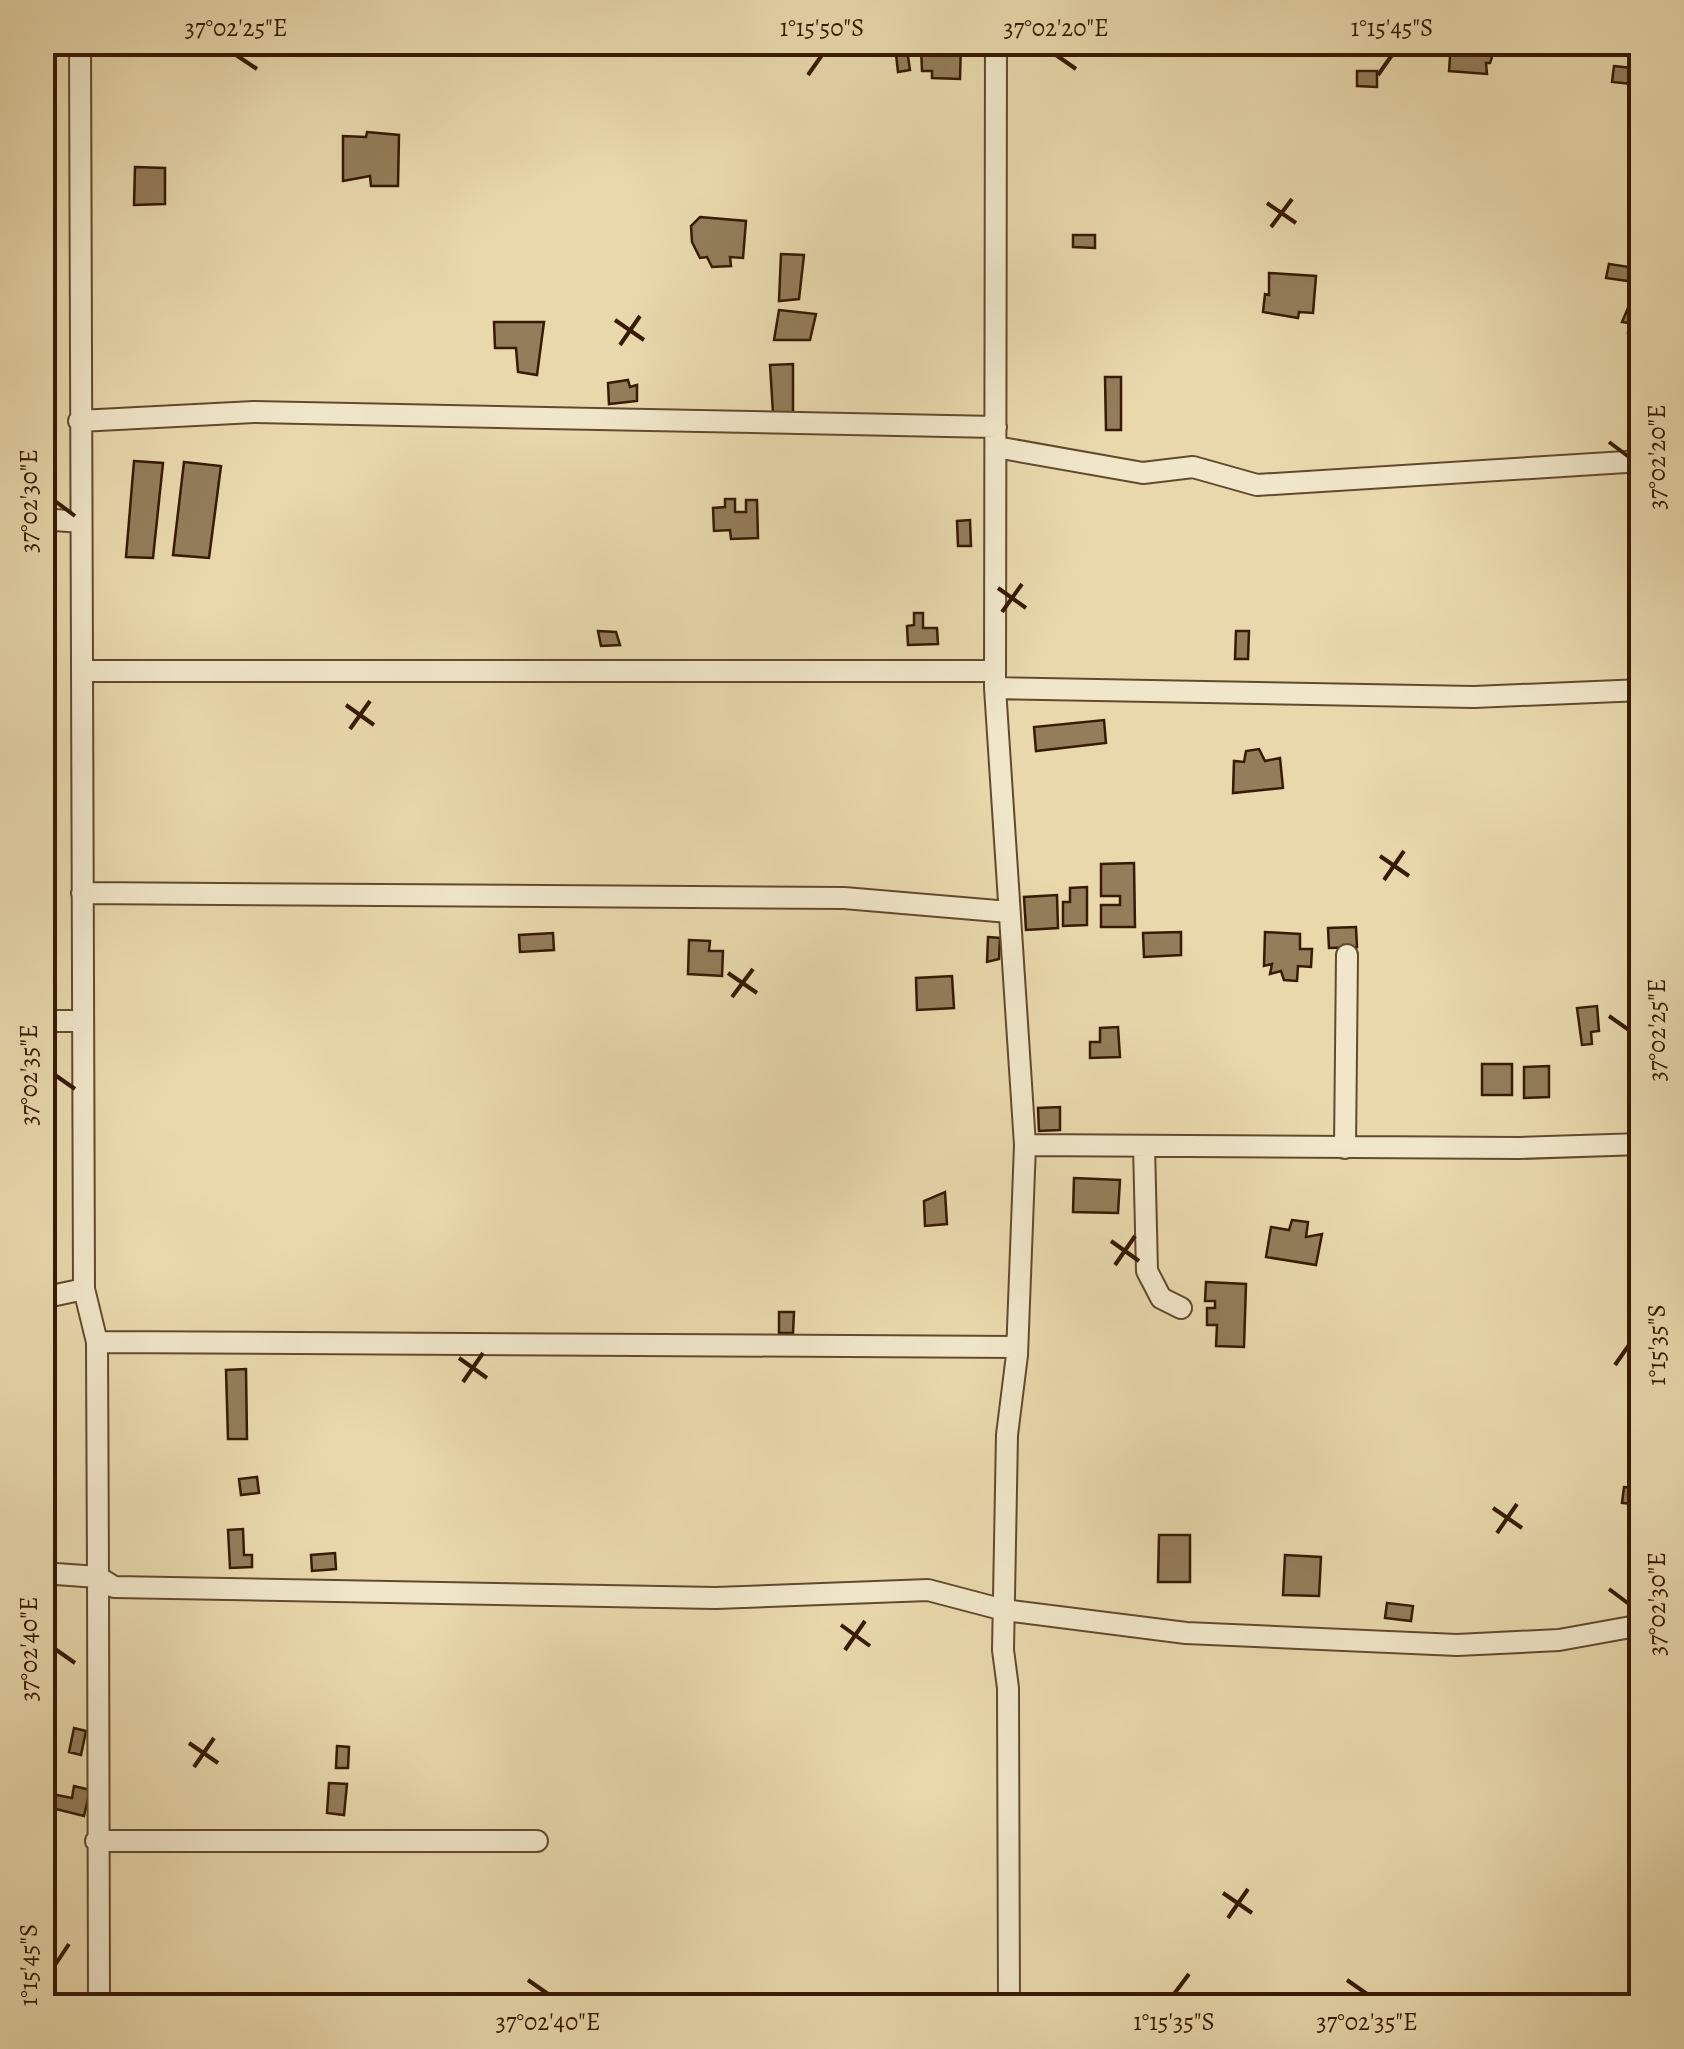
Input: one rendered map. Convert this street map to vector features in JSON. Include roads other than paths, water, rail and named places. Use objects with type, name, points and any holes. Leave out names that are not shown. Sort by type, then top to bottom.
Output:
[{"type":"street","points":[[80,42],[84,1289],[97,1342],[99,2006]]},
{"type":"street","points":[[996,42],[995,679],[1025,1145],[1017,1348],[1007,1435],[1004,1610],[1009,2006]]},
{"type":"street","points":[[79,421],[254,412],[996,437],[1143,473],[1192,467],[1256,485],[1642,460]]},
{"type":"street","points":[[42,519],[81,522]]},
{"type":"street","points":[[82,671],[995,679],[1474,697],[1642,690]]},
{"type":"street","points":[[82,892],[844,898],[1008,912]]},
{"type":"street","points":[[1345,1148],[1347,955]]},
{"type":"street","points":[[42,1020],[83,1021]]},
{"type":"street","points":[[1025,1145],[1345,1148],[1642,1144]]},
{"type":"street","points":[[1144,1146],[1147,1272],[1161,1298],[1181,1308]]},
{"type":"street","points":[[42,1298],[84,1289]]},
{"type":"street","points":[[97,1342],[1017,1348]]},
{"type":"street","points":[[42,1573],[98,1577],[114,1587],[390,1594],[716,1598],[928,1590],[1004,1610],[1186,1633],[1457,1644],[1559,1640],[1642,1625]]},
{"type":"street","points":[[96,1840],[537,1841]]}]
